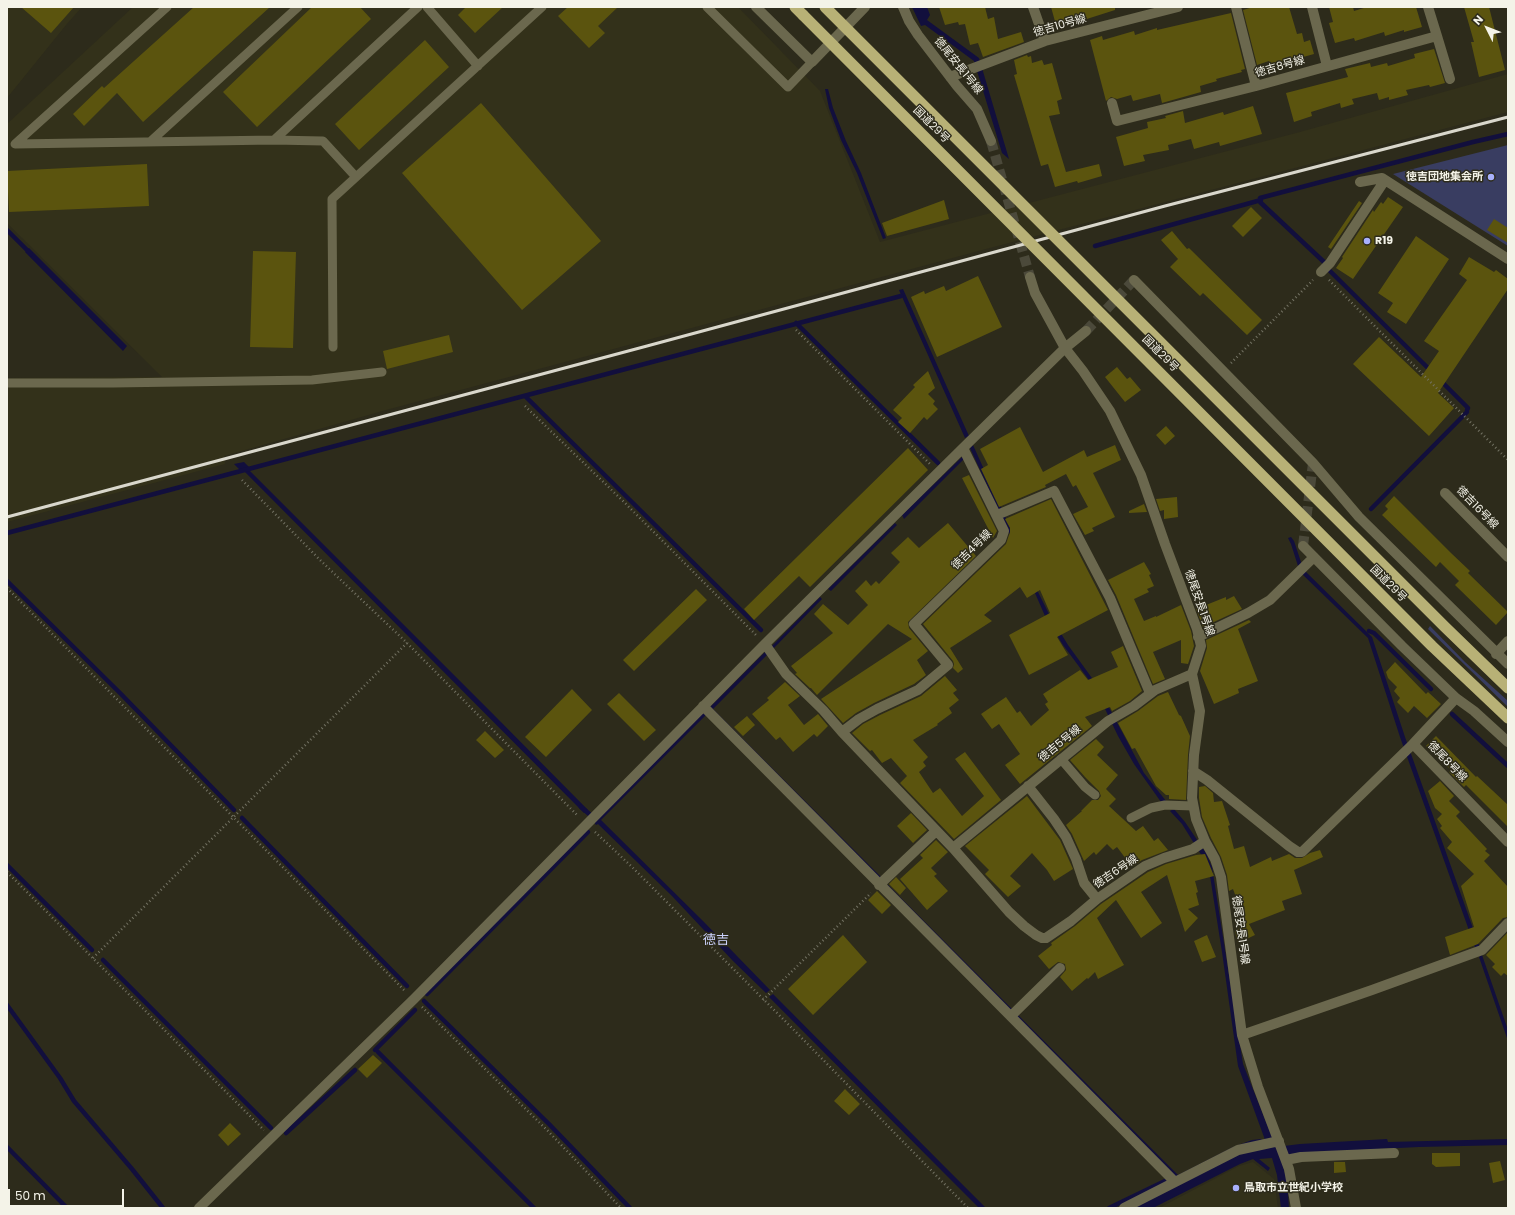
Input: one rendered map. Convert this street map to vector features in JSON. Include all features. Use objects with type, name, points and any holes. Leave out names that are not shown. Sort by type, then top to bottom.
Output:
[{"type":"highway","name":"国道29号","points":[[795,7],[1432,646],[1508,718]]},
{"type":"highway","name":"国道29号","points":[[825,7],[1439,621],[1508,688]]},
{"type":"street","points":[[756,7],[812,62],[865,7]]},
{"type":"street","name":"徳尾安長1号線","points":[[903,7],[909,21],[918,35],[977,109],[991,141]]},
{"type":"street","points":[[1034,7],[1044,41]]},
{"type":"street","name":"徳吉10号線","points":[[950,77],[1044,41],[1178,7]]},
{"type":"street","points":[[1236,7],[1256,86]]},
{"type":"street","points":[[1312,7],[1327,66]]},
{"type":"street","points":[[1428,7],[1450,79]]},
{"type":"street","name":"徳吉8号線","points":[[1112,103],[1117,120],[1256,86],[1437,36]]},
{"type":"street","points":[[1360,182],[1382,178],[1508,259]]},
{"type":"street","points":[[1321,272],[1330,263],[1385,180]]},
{"type":"street","name":"徳尾安長1号線","points":[[1030,277],[1035,293],[1065,348],[1083,371],[1110,411],[1141,475],[1201,646],[1192,674],[1200,711],[1193,771],[1193,806],[1196,819],[1205,841],[1215,859],[1221,877],[1242,1035],[1258,1087],[1289,1169],[1296,1208]]},
{"type":"street","points":[[1134,280],[1313,463],[1359,516],[1496,654],[1508,664]]},
{"type":"street","points":[[199,1208],[414,999],[703,706],[938,472],[1065,348],[1086,331]]},
{"type":"street","name":"徳吉4号線","points":[[842,732],[877,709],[918,690],[948,665],[914,624],[1001,540],[1004,531],[963,448]]},
{"type":"street","points":[[997,515],[1054,491],[1110,598],[1150,693]]},
{"type":"street","name":"徳吉16号線","points":[[1445,493],[1508,557]]},
{"type":"street","points":[[1303,546],[1456,698],[1474,711],[1508,742]]},
{"type":"street","points":[[1198,637],[1248,613],[1270,600],[1314,557]]},
{"type":"street","points":[[1496,654],[1508,641]]},
{"type":"street","points":[[765,644],[786,674],[823,710],[842,732],[953,848],[1009,912],[1024,926],[1042,938],[1046,938],[1097,899]]},
{"type":"street","name":"徳吉5号線","points":[[953,848],[1108,721],[1134,706],[1155,690],[1192,674]]},
{"type":"street","name":"徳尾8号線","points":[[1456,698],[1413,744],[1508,842]]},
{"type":"street","points":[[703,706],[1175,1182]]},
{"type":"street","points":[[1193,771],[1207,780],[1289,846],[1298,852],[1302,852],[1413,744]]},
{"type":"street","name":"徳吉6号線","points":[[1028,786],[1066,837],[1074,853],[1084,883],[1097,899],[1145,866],[1193,849],[1205,841]]},
{"type":"street","points":[[879,885],[936,831]]},
{"type":"street","points":[[1242,1035],[1482,950],[1508,923]]},
{"type":"street","points":[[1011,1016],[1060,968]]},
{"type":"street","points":[[1124,1208],[1238,1150],[1279,1141]]},
{"type":"street","points":[[1286,1160],[1301,1157],[1394,1153]]},
{"type":"lane","points":[[168,7],[15,144],[151,141],[323,141],[356,177]]},
{"type":"lane","points":[[151,141],[298,7]]},
{"type":"lane","points":[[274,140],[418,7]]},
{"type":"lane","points":[[427,7],[478,66]]},
{"type":"lane","points":[[333,348],[332,199],[542,7]]},
{"type":"lane","points":[[707,7],[788,87],[812,62]]},
{"type":"lane","points":[[7,383],[312,380],[382,372]]},
{"type":"lane","points":[[1061,759],[1085,787],[1095,795]]},
{"type":"lane","points":[[1131,818],[1151,808],[1164,805],[1193,806]]},
{"type":"path","points":[[1223,370],[1321,272],[1508,460]]},
{"type":"path","points":[[796,330],[938,472]]},
{"type":"path","points":[[524,406],[623,500],[765,644]]},
{"type":"path","points":[[242,480],[322,562],[407,644],[632,868],[968,1208]]},
{"type":"path","points":[[7,588],[414,999],[547,1130],[619,1207]]},
{"type":"path","points":[[93,958],[407,644]]},
{"type":"path","points":[[7,872],[272,1137]]},
{"type":"path","points":[[763,1000],[879,885]]},
{"type":"shaded area","points":[[7,7],[82,7],[7,98]]},
{"type":"shaded area","points":[[133,7],[738,7],[820,91],[880,242],[1300,132],[1508,74],[1508,112],[986,249],[386,410],[224,456],[225,464],[7,522],[7,378],[162,377],[7,223],[7,124]]},
{"type":"shaded area","points":[[912,7],[927,7],[930,15],[927,20],[979,58],[1009,159],[1002,153],[974,61],[925,25],[921,26]]},
{"type":"shaded area","points":[[825,89],[828,89],[833,108],[861,173],[886,238],[883,239],[857,173],[841,140],[829,108]]},
{"type":"shaded area","points":[[1508,145],[1508,246],[1393,174]]},
{"type":"shaded area","points":[[29,248],[127,346],[123,351],[25,252]]},
{"type":"shaded area","points":[[903,289],[969,436],[965,438],[899,290]]},
{"type":"shaded area","points":[[973,445],[1013,534],[1017,551],[970,448]]},
{"type":"shaded area","points":[[963,456],[965,458],[904,519],[902,515]]},
{"type":"shaded area","points":[[244,462],[250,468],[248,469],[588,810],[584,813],[243,470],[240,470],[234,464]]},
{"type":"shaded area","points":[[895,523],[897,525],[831,591],[828,589]]},
{"type":"shaded area","points":[[1291,537],[1294,541],[1302,565],[1298,566],[1288,538]]},
{"type":"shaded area","points":[[1025,562],[1049,614],[1068,645],[1097,685],[1144,773],[1166,801],[1161,802],[1134,764],[1118,736],[1095,688],[1063,645],[1045,616],[1022,563]]},
{"type":"shaded area","points":[[1305,571],[1372,637],[1405,737],[1480,948],[1476,950],[1400,737],[1368,638],[1302,574]]},
{"type":"shaded area","points":[[820,597],[822,599],[773,649],[771,647]]},
{"type":"shaded area","points":[[1430,626],[1465,662],[1508,701],[1508,707],[1428,629]]},
{"type":"shaded area","points":[[766,651],[768,654],[713,709],[883,879],[880,880],[709,708]]},
{"type":"shaded area","points":[[703,713],[706,715],[601,820],[770,990],[766,993],[733,961],[672,896],[598,824],[596,825],[594,822]]},
{"type":"shaded area","points":[[1174,809],[1185,822],[1206,853],[1212,867],[1243,1064],[1276,1147],[1300,1144],[1387,1139],[1388,1142],[1508,1139],[1508,1145],[1419,1147],[1296,1153],[1283,1166],[1287,1181],[1289,1208],[1281,1208],[1277,1175],[1272,1158],[1259,1159],[1270,1168],[1268,1171],[1253,1159],[1240,1164],[1153,1208],[1130,1208],[1239,1154],[1268,1148],[1238,1066],[1210,876],[1202,856],[1182,824],[1170,811]]},
{"type":"shaded area","points":[[888,885],[1012,1009],[1010,1011],[886,886]]},
{"type":"shaded area","points":[[1482,955],[1508,1030],[1508,1041],[1479,957]]},
{"type":"shaded area","points":[[773,994],[986,1208],[979,1208],[942,1171],[769,997]]},
{"type":"shaded area","points":[[1018,1015],[1178,1175],[1233,1147],[1252,1140],[1261,1139],[1263,1141],[1176,1177],[1016,1017]]},
{"type":"shaded area","name":"鳥取市立世紀小学校","points":[[1253,1162],[1274,1179],[1278,1208],[1159,1208],[1239,1166]]},
{"type":"building","points":[[21,7],[74,7],[51,33]]},
{"type":"building","points":[[194,7],[270,7],[143,122],[117,93],[84,126],[73,114],[102,86],[104,88]]},
{"type":"building","points":[[312,7],[360,7],[371,19],[257,127],[223,92]]},
{"type":"building","points":[[466,7],[503,7],[475,33],[458,15]]},
{"type":"building","points":[[568,7],[618,7],[598,26],[605,33],[589,48],[558,16]]},
{"type":"building","points":[[939,7],[985,7],[988,19],[994,17],[998,39],[1021,32],[1024,42],[983,57],[978,43],[970,45],[965,24],[959,25],[958,22],[945,25]]},
{"type":"building","points":[[1051,7],[1115,7],[1115,10],[1068,25],[1067,22],[1056,25]]},
{"type":"building","points":[[1253,7],[1289,7],[1297,34],[1302,33],[1304,42],[1310,40],[1314,54],[1295,58],[1271,66],[1269,61],[1257,65],[1243,10]]},
{"type":"building","points":[[1329,7],[1353,7],[1354,11],[1367,7],[1416,7],[1422,27],[1404,32],[1404,30],[1385,36],[1384,32],[1355,41],[1354,38],[1335,43],[1329,23],[1333,22]]},
{"type":"building","points":[[1464,7],[1489,7],[1505,70],[1479,77],[1471,42],[1474,42]]},
{"type":"building","points":[[1231,13],[1245,69],[1241,70],[1242,72],[1216,79],[1217,81],[1200,86],[1201,92],[1162,103],[1160,94],[1133,101],[1131,95],[1117,99],[1111,97],[1106,101],[1090,40],[1102,36],[1103,40],[1134,31],[1135,35],[1157,28],[1157,30]]},
{"type":"building","points":[[425,40],[449,67],[359,150],[335,124]]},
{"type":"building","points":[[1434,49],[1445,83],[1430,87],[1429,85],[1406,90],[1408,95],[1389,100],[1389,97],[1379,100],[1377,93],[1352,99],[1354,104],[1341,108],[1340,103],[1311,112],[1312,116],[1294,122],[1286,93],[1348,77],[1345,69],[1370,63],[1371,67],[1387,63],[1388,66],[1415,58],[1414,54]]},
{"type":"building","points":[[1027,55],[1028,57],[1031,56],[1032,63],[1042,60],[1044,65],[1052,63],[1062,99],[1057,101],[1060,114],[1049,116],[1066,172],[1099,164],[1102,176],[1078,183],[1077,181],[1055,187],[1048,164],[1041,166],[1014,75],[1017,74],[1014,60]]},
{"type":"building","points":[[481,103],[601,241],[522,310],[402,173]]},
{"type":"building","points":[[1253,106],[1262,134],[1220,146],[1219,142],[1194,149],[1191,139],[1168,145],[1169,150],[1143,155],[1145,161],[1124,166],[1116,137],[1148,128],[1147,122],[1166,118],[1165,116],[1183,111],[1185,123],[1223,112],[1224,115]]},
{"type":"building","points":[[147,164],[149,206],[9,212],[7,171]]},
{"type":"building","name":"R19","points":[[1388,197],[1403,207],[1353,279],[1336,268],[1373,210],[1374,212],[1381,202],[1383,204]]},
{"type":"building","points":[[944,200],[949,219],[887,236],[882,223]]},
{"type":"building","points":[[1359,201],[1362,203],[1331,249],[1328,247]]},
{"type":"building","points":[[1251,207],[1262,218],[1243,237],[1232,226]]},
{"type":"building","points":[[1494,219],[1508,228],[1508,243],[1487,230]]},
{"type":"building","points":[[1172,231],[1187,249],[1189,248],[1262,320],[1247,335],[1203,293],[1200,296],[1170,267],[1178,259],[1161,240]]},
{"type":"building","points":[[1416,236],[1449,259],[1406,324],[1387,312],[1393,303],[1378,293]]},
{"type":"building","points":[[253,251],[296,252],[293,348],[250,347]]},
{"type":"building","points":[[1469,257],[1494,272],[1496,270],[1508,279],[1508,289],[1438,393],[1454,408],[1429,436],[1353,364],[1379,337],[1421,377],[1439,351],[1424,341],[1467,280],[1459,274]]},
{"type":"building","points":[[978,276],[1002,327],[937,357],[911,297],[924,291],[925,294],[944,286],[946,291]]},
{"type":"building","points":[[449,335],[453,352],[387,369],[383,351]]},
{"type":"building","points":[[1117,367],[1127,379],[1130,377],[1141,390],[1125,402],[1105,377]]},
{"type":"building","points":[[928,371],[935,388],[928,394],[935,401],[933,404],[938,409],[927,420],[924,417],[910,433],[898,422],[902,418],[893,410],[915,387],[913,385]]},
{"type":"building","points":[[1166,426],[1175,436],[1165,445],[1156,435]]},
{"type":"building","points":[[1020,427],[1043,472],[1084,450],[1087,457],[1115,445],[1121,460],[1093,473],[1115,517],[1092,528],[1094,531],[1085,535],[1073,514],[1088,507],[1076,485],[1073,487],[1066,474],[1045,485],[1046,487],[999,507],[981,469],[988,465],[980,449]]},
{"type":"building","points":[[908,448],[928,470],[810,587],[799,576],[754,620],[744,609]]},
{"type":"building","points":[[969,475],[997,531],[993,538],[962,478]]},
{"type":"building","points":[[1394,496],[1470,571],[1468,573],[1508,612],[1496,625],[1455,585],[1459,581],[1440,562],[1436,567],[1382,515],[1388,509],[1385,506]]},
{"type":"building","points":[[1177,497],[1178,517],[1164,519],[1164,510],[1160,511],[1156,499]]},
{"type":"building","points":[[1051,499],[1108,610],[1057,637],[1068,655],[1029,675],[1009,635],[1050,613],[1040,590],[1027,598],[1020,587],[984,615],[992,621],[950,648],[963,669],[958,673],[953,668],[953,661],[923,624],[1006,544],[1010,528],[1005,519]]},
{"type":"building","points":[[1144,504],[1147,512],[1129,513],[1129,511]]},
{"type":"building","points":[[948,523],[976,556],[908,622],[909,628],[928,651],[917,660],[926,675],[914,684],[856,713],[843,723],[821,699],[912,639],[888,624],[817,695],[795,674],[797,673],[791,666],[833,633],[814,614],[823,604],[848,625],[868,605],[855,591],[866,580],[871,586],[876,581],[879,584],[900,562],[891,553],[908,537],[919,548]]},
{"type":"building","points":[[1144,562],[1151,574],[1149,575],[1154,586],[1147,589],[1149,592],[1134,599],[1144,621],[1181,605],[1191,631],[1194,646],[1188,664],[1181,663],[1181,640],[1153,652],[1165,679],[1153,684],[1116,595],[1108,580]]},
{"type":"building","points":[[696,589],[707,600],[634,671],[623,660]]},
{"type":"building","points":[[1234,596],[1242,609],[1203,627],[1196,609],[1226,597],[1226,600]]},
{"type":"building","points":[[1249,620],[1251,622],[1238,629],[1258,681],[1238,689],[1239,693],[1214,704],[1200,671],[1207,648],[1206,640]]},
{"type":"building","points":[[1123,646],[1142,691],[1130,701],[1112,711],[1110,707],[1085,717],[1092,726],[1020,784],[1005,765],[1020,754],[999,724],[992,729],[981,714],[1006,697],[1017,713],[1020,711],[1031,726],[1049,710],[1045,704],[1048,702],[1043,694],[1080,670],[1088,680],[1118,667],[1111,652]]},
{"type":"building","points":[[1395,662],[1426,694],[1428,692],[1441,704],[1427,718],[1414,706],[1408,713],[1397,702],[1400,698],[1394,691],[1397,687],[1388,678],[1386,672]]},
{"type":"building","points":[[945,676],[957,690],[953,693],[959,700],[949,708],[952,713],[937,724],[938,725],[913,740],[928,757],[923,762],[926,766],[919,772],[933,793],[940,788],[962,816],[984,796],[955,759],[965,752],[1001,800],[954,839],[900,783],[907,776],[891,758],[882,763],[872,750],[870,751],[852,733],[863,724],[921,696]]},
{"type":"building","points":[[785,682],[800,696],[788,705],[804,725],[818,714],[828,726],[817,737],[814,734],[793,752],[780,737],[776,740],[752,714],[769,700],[767,698]]},
{"type":"building","points":[[572,689],[592,710],[546,757],[525,737]]},
{"type":"building","points":[[1168,692],[1190,736],[1186,800],[1169,799],[1169,795],[1166,795],[1156,786],[1135,748],[1132,749],[1118,723],[1138,711],[1158,696]]},
{"type":"building","points":[[619,693],[656,730],[644,741],[607,704]]},
{"type":"building","points":[[747,716],[755,725],[743,736],[734,727]]},
{"type":"building","points":[[485,731],[504,750],[495,758],[476,740]]},
{"type":"building","points":[[1436,736],[1476,777],[1477,776],[1508,805],[1508,827],[1466,785],[1464,787],[1449,772],[1451,770],[1426,746]]},
{"type":"building","points":[[1096,739],[1104,747],[1097,755],[1118,775],[1106,789],[1116,799],[1109,806],[1136,831],[1143,826],[1154,841],[1158,838],[1168,850],[1142,860],[1132,867],[1117,847],[1113,850],[1107,844],[1096,855],[1094,852],[1084,861],[1072,834],[1066,825],[1092,800],[1098,800],[1101,796],[1099,791],[1070,760]]},
{"type":"building","points":[[1440,781],[1454,796],[1449,801],[1460,812],[1456,816],[1487,849],[1485,851],[1490,855],[1484,861],[1508,887],[1508,917],[1503,918],[1478,944],[1450,955],[1445,937],[1474,927],[1461,886],[1474,874],[1447,848],[1452,842],[1440,828],[1442,826],[1437,819],[1442,814],[1435,808],[1428,791]]},
{"type":"building","points":[[1205,786],[1213,793],[1214,802],[1222,801],[1230,825],[1228,826],[1234,849],[1244,846],[1250,867],[1271,857],[1272,861],[1289,854],[1295,858],[1302,858],[1310,853],[1320,850],[1323,857],[1294,870],[1302,894],[1282,901],[1285,910],[1249,924],[1255,935],[1238,943],[1235,931],[1246,924],[1233,889],[1229,891],[1227,875],[1221,857],[1202,817],[1199,787]]},
{"type":"building","points":[[1027,796],[1060,840],[1073,869],[1054,881],[1047,870],[1032,853],[1010,876],[1021,886],[1008,897],[985,874],[989,870],[965,846]]},
{"type":"building","points":[[911,813],[927,830],[913,843],[897,826]]},
{"type":"building","points":[[936,840],[948,852],[931,868],[937,874],[934,876],[948,891],[927,910],[900,879],[923,858],[920,855]]},
{"type":"building","points":[[1205,854],[1214,876],[1195,881],[1199,905],[1188,909],[1198,918],[1185,932],[1167,875],[1141,892],[1162,923],[1141,938],[1116,900],[1097,918],[1124,965],[1098,979],[1095,972],[1072,991],[1060,977],[1066,970],[1065,964],[1058,962],[1049,969],[1038,956],[1052,945],[1051,943],[1075,926],[1101,904],[1148,872],[1166,864],[1196,855]]},
{"type":"building","points":[[896,877],[906,888],[900,895],[889,884]]},
{"type":"building","points":[[877,891],[891,905],[882,914],[868,900]]},
{"type":"building","points":[[1508,932],[1508,976],[1504,973],[1501,976],[1492,967],[1495,964],[1486,955]]},
{"type":"building","points":[[843,935],[867,962],[813,1015],[788,989]]},
{"type":"building","points":[[1207,935],[1216,957],[1202,962],[1194,941]]},
{"type":"building","points":[[373,1055],[382,1063],[367,1078],[358,1069]]},
{"type":"building","points":[[845,1089],[860,1104],[849,1115],[834,1101]]},
{"type":"building","points":[[230,1123],[241,1134],[228,1146],[218,1135]]},
{"type":"building","points":[[1432,1153],[1460,1153],[1460,1166],[1436,1167],[1432,1164]]},
{"type":"building","points":[[1500,1161],[1505,1180],[1493,1183],[1489,1163]]},
{"type":"building","points":[[1334,1162],[1345,1162],[1346,1172],[1334,1173]]},
{"type":"waterway","points":[[1095,246],[1261,200],[1260,198],[1508,134]]},
{"type":"waterway","points":[[1260,202],[1324,262]]},
{"type":"waterway","points":[[7,230],[31,254]]},
{"type":"waterway","points":[[1330,271],[1431,371]]},
{"type":"waterway","points":[[7,533],[901,296]]},
{"type":"waterway","points":[[796,323],[938,463]]},
{"type":"waterway","points":[[1441,381],[1468,408],[1467,410]]},
{"type":"waterway","points":[[525,396],[761,630]]},
{"type":"waterway","points":[[1371,509],[1467,412]]},
{"type":"waterway","points":[[7,581],[121,694],[234,810]]},
{"type":"waterway","points":[[1369,631],[1374,633],[1431,689]]},
{"type":"waterway","points":[[1452,714],[1508,766]]},
{"type":"waterway","points":[[581,807],[594,818]]},
{"type":"waterway","points":[[242,818],[407,986]]},
{"type":"waterway","points":[[427,994],[588,832]]},
{"type":"waterway","points":[[7,865],[92,950]]},
{"type":"waterway","points":[[103,960],[271,1128]]},
{"type":"waterway","points":[[424,1001],[549,1124],[630,1208]]},
{"type":"waterway","points":[[7,1005],[60,1078],[74,1101],[163,1208]]},
{"type":"waterway","points":[[375,1050],[415,1010]]},
{"type":"waterway","points":[[378,1052],[534,1208]]},
{"type":"waterway","points":[[286,1133],[355,1070]]},
{"type":"waterway","points":[[7,1147],[67,1208]]},
{"type":"waterway","points":[[1109,1208],[1167,1180]]},
{"type":"tunnel","points":[[991,141],[1030,277]]},
{"type":"tunnel","points":[[1086,331],[1134,280]]},
{"type":"tunnel","points":[[1303,546],[1313,463]]},
{"type":"railway","points":[[7,517],[1165,206],[1508,117]]},
{"type":"place","name":"徳吉団地集会所","points":[[1491,177]]},
{"type":"place","name":"R19","points":[[1367,241]]},
{"type":"place","name":"鳥取市立世紀小学校","points":[[1236,1188]]},
{"type":"district","name":"徳吉","points":[[716,941]]}]
